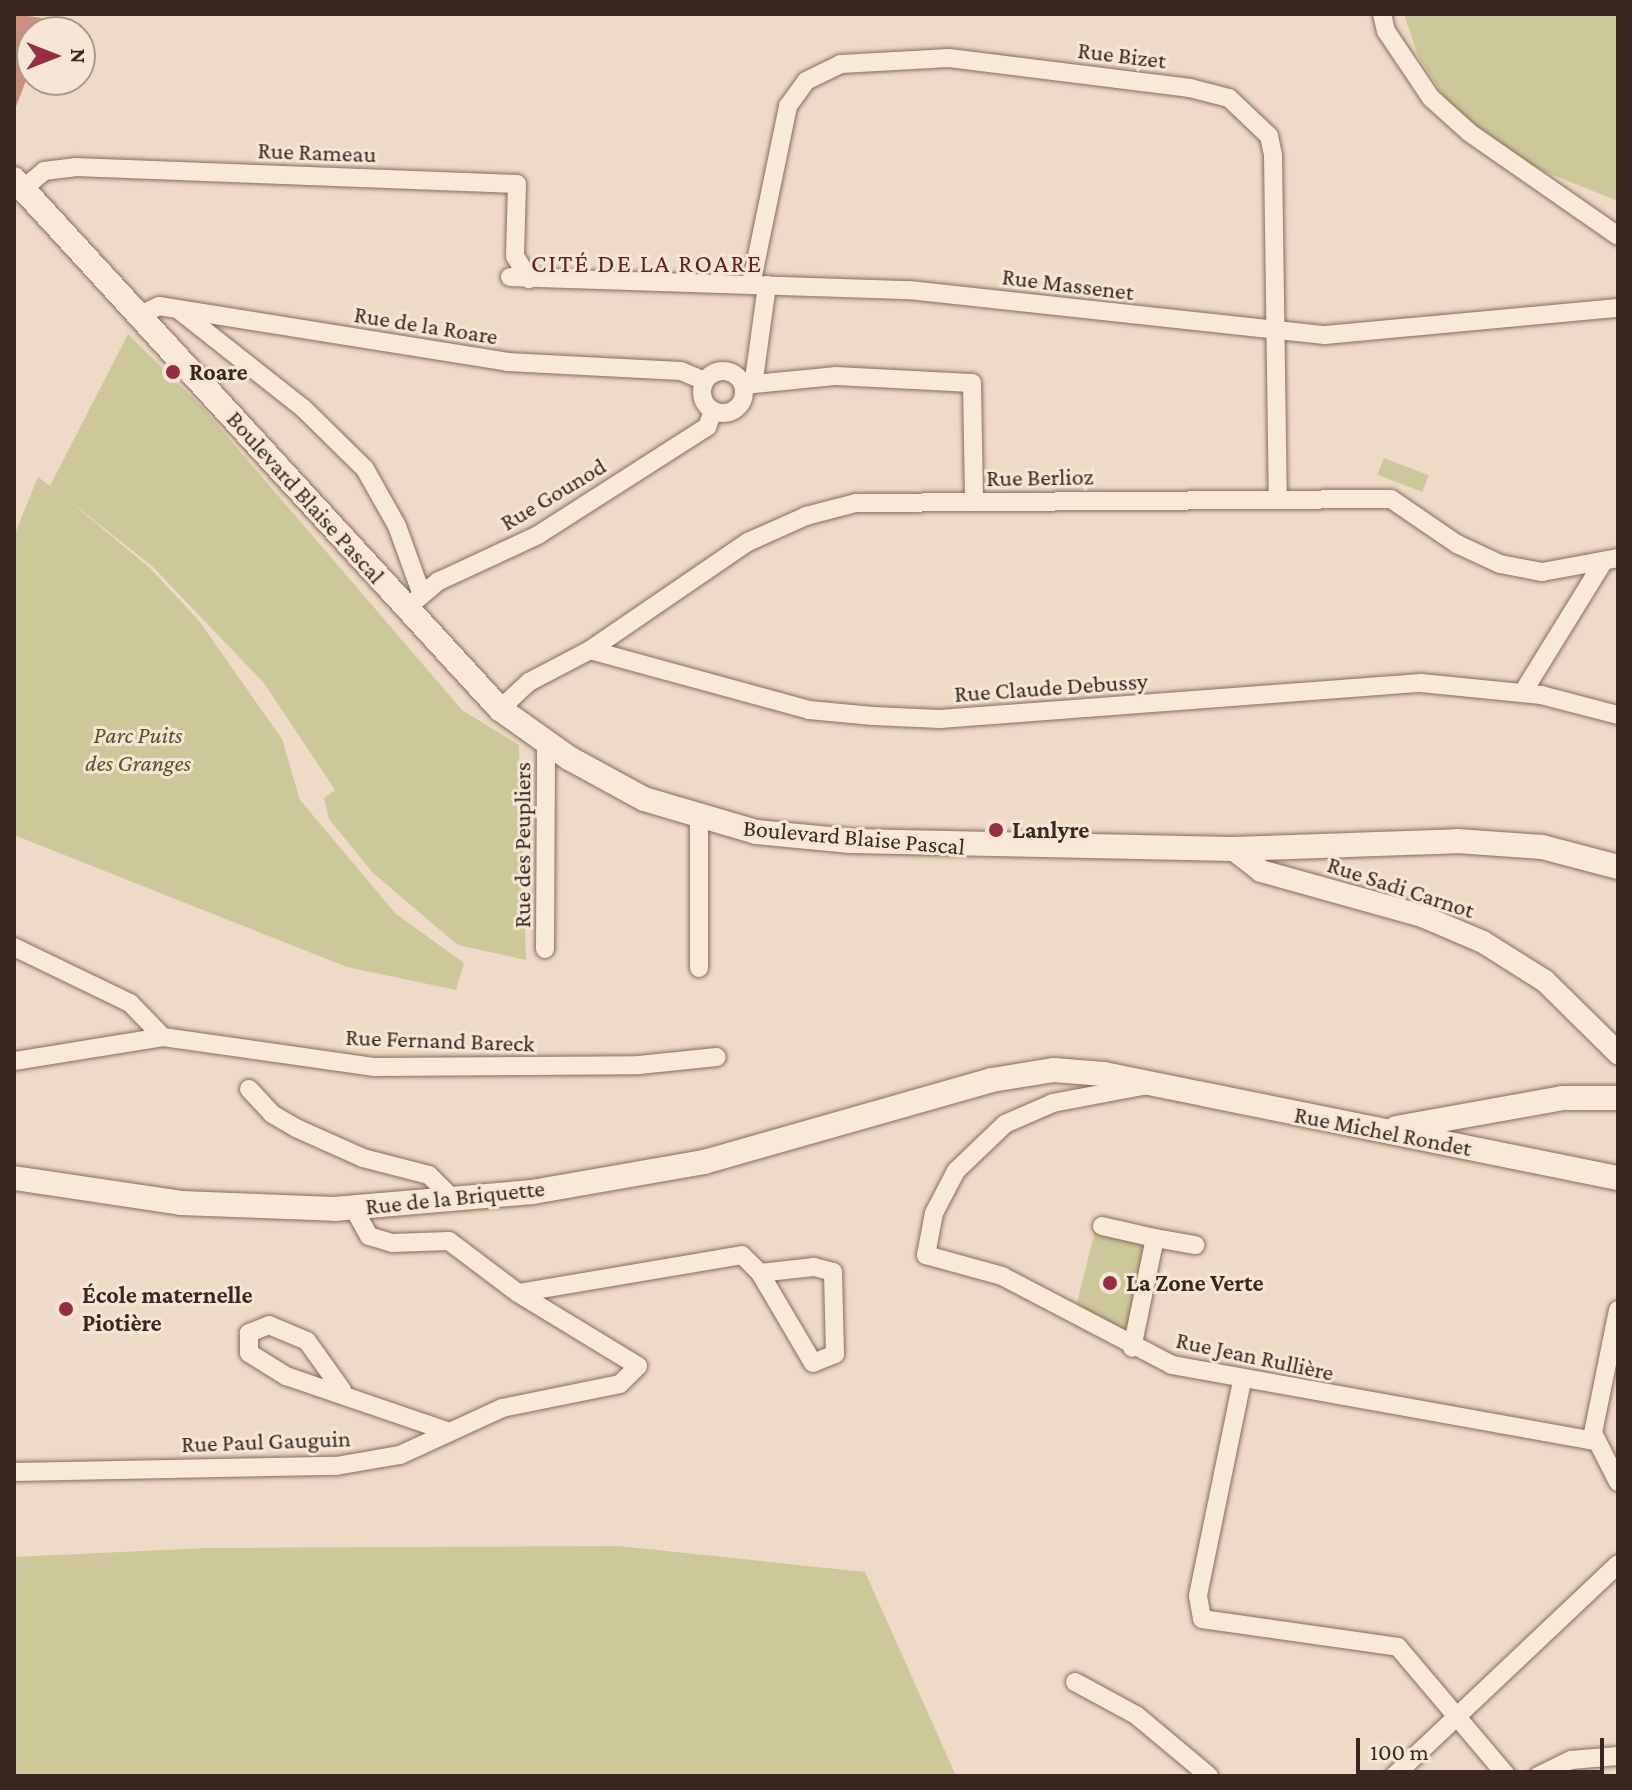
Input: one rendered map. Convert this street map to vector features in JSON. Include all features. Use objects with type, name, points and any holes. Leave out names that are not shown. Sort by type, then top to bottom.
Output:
[{"type":"main road","name":"Boulevard Blaise Pascal","points":[[19,184],[415,601],[500,709],[546,741],[644,799],[699,820],[851,841],[1233,849],[1457,841],[1542,847],[1618,867]]},
{"type":"main road","name":"Rue Michel Rondet","points":[[889,1110],[992,1080],[1054,1070],[1148,1085],[1618,1178]]},
{"type":"main road","points":[[1382,1131],[1562,1098],[1618,1098]]},
{"type":"main road","name":"Rue de la Briquette","points":[[14,1178],[181,1203],[353,1207],[453,1199],[704,1162],[889,1110]]},
{"type":"street","points":[[1372,14],[1384,22],[1431,98],[1470,133],[1618,236]]},
{"type":"street","name":"Rue Bizet","points":[[749,382],[759,285],[788,106],[806,81],[841,64],[949,58],[1190,88],[1229,98],[1252,116],[1269,136],[1273,155],[1278,499]]},
{"type":"street","name":"Rue Rameau","points":[[19,184],[44,171],[75,167],[517,184],[515,256],[519,278]]},
{"type":"street","name":"Rue Massenet","points":[[519,278],[909,290],[1274,333],[1325,335],[1618,308]]},
{"type":"street","name":"Rue de la Roare","points":[[142,314],[159,306],[507,362],[681,371],[704,381],[729,371],[749,382],[972,383],[974,502]]},
{"type":"street","name":"Boulevard Blaise Pascal","points":[[178,309],[303,408],[365,469],[397,526],[415,601]]},
{"type":"street","points":[[704,381],[703,398],[713,411],[733,411],[742,403],[749,382]]},
{"type":"street","name":"Rue Gounod","points":[[415,601],[538,535],[707,427],[713,411]]},
{"type":"street","name":"Rue Berlioz","points":[[500,709],[529,682],[590,650],[748,542],[806,516],[856,503],[1391,499],[1457,544],[1514,566],[1542,572],[1611,560]]},
{"type":"street","points":[[1523,692],[1611,560]]},
{"type":"street","name":"Rue Claude Debussy","points":[[590,650],[809,710],[886,717],[940,719],[1421,683],[1523,692],[1618,715]]},
{"type":"street","name":"Rue des Peupliers","points":[[545,949],[546,741]]},
{"type":"street","points":[[699,820],[699,968]]},
{"type":"street","name":"Rue Sadi Carnot","points":[[1233,849],[1261,871],[1422,916],[1483,942],[1545,981],[1618,1053]]},
{"type":"street","points":[[14,947],[130,1003],[159,1038]]},
{"type":"street","name":"Rue Fernand Bareck","points":[[14,1061],[159,1038],[375,1067],[639,1065],[717,1057]]},
{"type":"street","name":"Rue Jean Rullière","points":[[1148,1085],[1053,1103],[1005,1124],[956,1171],[934,1213],[926,1255],[1002,1276],[1132,1348],[1172,1365],[1242,1381],[1596,1441]]},
{"type":"street","points":[[249,1089],[272,1114],[296,1128],[353,1154],[429,1175],[453,1199]]},
{"type":"street","name":"Rue Paul Gauguin","points":[[14,1472],[336,1466],[400,1455],[502,1408],[620,1384],[638,1366],[518,1293],[449,1241],[392,1243],[369,1236],[353,1207]]},
{"type":"street","points":[[1102,1226],[1195,1245]]},
{"type":"street","points":[[1132,1348],[1155,1238]]},
{"type":"street","points":[[518,1293],[742,1255],[760,1273],[813,1363],[835,1354],[833,1272],[814,1267],[760,1273]]},
{"type":"street","points":[[1618,1310],[1596,1441],[1618,1482]]},
{"type":"street","points":[[342,1390],[307,1341],[269,1325],[249,1333],[249,1353],[286,1376],[342,1390],[450,1432]]},
{"type":"street","points":[[1242,1381],[1198,1596],[1202,1619],[1398,1647],[1459,1714],[1462,1727],[1507,1776]]},
{"type":"street","points":[[1394,1776],[1618,1564]]},
{"type":"street","points":[[1075,1682],[1136,1715],[1209,1776]]},
{"type":"street","points":[[1538,1776],[1571,1760],[1618,1756]]},
{"type":"green space","points":[[1404,14],[1618,14],[1618,201],[1475,144],[1418,56]]},
{"type":"green space","name":"Parc Puits des Granges","points":[[128,334],[202,407],[462,710],[519,745],[526,960],[458,945],[373,873],[329,819],[324,798],[335,790],[264,683],[152,566],[62,495],[150,568],[199,621],[282,739],[300,800],[396,914],[464,963],[456,990],[347,967],[14,835],[14,536],[38,477],[50,486]]},
{"type":"green space","points":[[1384,458],[1429,475],[1422,492],[1378,475]]},
{"type":"green space","name":"La Zone Verte","points":[[1095,1231],[1150,1244],[1128,1331],[1120,1333],[1077,1303]]},
{"type":"green space","points":[[618,1546],[865,1572],[956,1776],[14,1776],[14,1557],[207,1548]]},
{"type":"building","points":[[14,14],[28,16],[16,16],[16,96],[20,96],[15,109]]},
{"type":"place","name":"Roare","points":[[173,372]]},
{"type":"place","name":"Lanlyre","points":[[996,830]]},
{"type":"place","name":"La Zone Verte","points":[[1110,1283]]},
{"type":"place","name":"École maternelle Piotière","points":[[66,1309]]},
{"type":"district","name":"CITÉ DE LA ROARE","points":[[647,264]]}]
